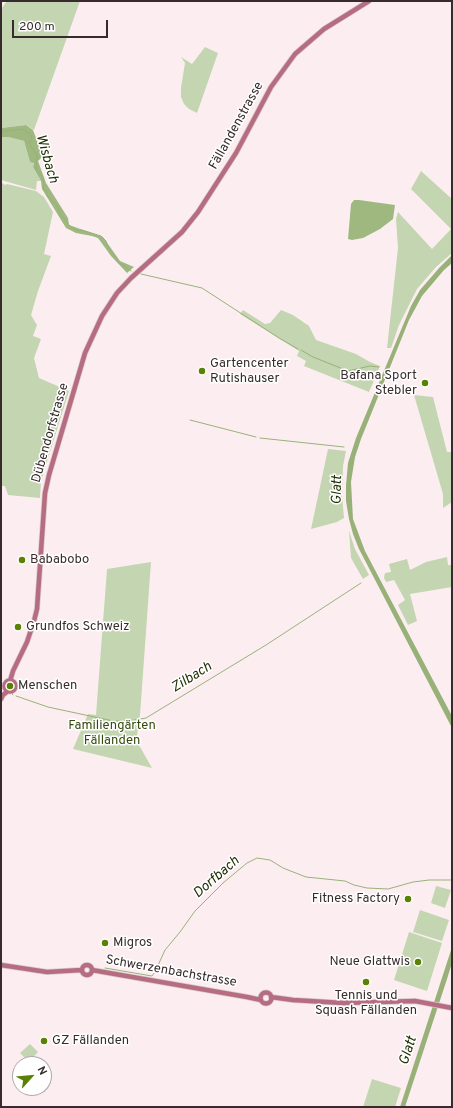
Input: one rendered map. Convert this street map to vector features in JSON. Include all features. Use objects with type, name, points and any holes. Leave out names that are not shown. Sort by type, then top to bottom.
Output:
[{"type":"main road","name":"Fällandenstrasse","points":[[135,274],[182,232],[198,212],[232,159],[271,87],[295,54],[324,29],[369,1]]},
{"type":"main road","name":"Dübendorfstrasse","points":[[1,699],[6,689],[6,682],[10,681],[13,671],[27,642],[34,621],[38,602],[46,493],[49,475],[85,353],[95,329],[110,302],[135,274]]},
{"type":"main road","name":"Dübendorfstrasse","points":[[6,689],[12,691],[15,687],[14,683],[10,681]]},
{"type":"main road","name":"Dübendorfstrasse","points":[[1,693],[6,689]]},
{"type":"main road","name":"Schwerzenbachstrasse","points":[[1,965],[47,972],[82,970],[86,965],[91,967],[92,970],[261,998]]},
{"type":"main road","points":[[271,999],[267,993],[263,994],[261,998],[264,1004],[271,999],[343,1003],[415,1001],[452,1008]]},
{"type":"green space","points":[[7,1],[80,1],[34,130],[26,125],[1,128],[1,9]]},
{"type":"green space","points":[[205,47],[218,53],[197,113],[189,109],[184,104],[181,97],[185,63],[181,57],[192,64]]},
{"type":"green space","points":[[1,137],[24,141],[30,162],[34,162],[33,167],[41,181],[37,181],[36,190],[1,180]]},
{"type":"green space","points":[[421,171],[452,199],[452,253],[436,267],[417,289],[399,325],[391,348],[387,348],[398,248],[396,219],[398,212],[432,249],[451,229],[411,189]]},
{"type":"green space","points":[[1,182],[5,185],[7,184],[36,191],[44,197],[53,212],[44,254],[51,256],[31,315],[37,325],[33,336],[41,339],[34,358],[39,378],[69,391],[41,481],[40,498],[8,495],[5,486],[1,486]]},
{"type":"green space","points":[[243,310],[265,324],[270,323],[281,310],[293,315],[309,326],[316,340],[356,354],[380,366],[369,392],[304,366],[306,361],[297,356],[299,351],[240,314]]},
{"type":"green space","points":[[414,395],[433,397],[447,452],[452,452],[452,502],[443,508],[443,494]]},
{"type":"green space","points":[[328,449],[346,451],[343,466],[342,496],[344,518],[337,522],[311,529]]},
{"type":"green space","points":[[349,531],[355,549],[369,575],[363,579],[351,558]]},
{"type":"green space","points":[[447,557],[448,565],[452,565],[452,587],[410,594],[417,621],[408,625],[398,605],[405,600],[394,580],[386,582],[384,578],[385,573],[391,572],[389,564],[407,559],[410,570],[426,562]]},
{"type":"green space","name":"Familiengärten Fällanden","points":[[151,562],[140,715],[137,735],[139,745],[152,768],[73,749],[88,714],[96,715],[107,569]]},
{"type":"green space","points":[[436,886],[451,890],[445,908],[431,903]]},
{"type":"green space","points":[[420,910],[449,920],[442,941],[413,932]]},
{"type":"green space","name":"Neue Glattwis","points":[[409,932],[442,943],[427,991],[394,980]]},
{"type":"green space","points":[[30,1044],[38,1052],[34,1056],[23,1056],[20,1053]]},
{"type":"green space","points":[[372,1079],[401,1088],[395,1107],[363,1107]]},
{"type":"shaded area","points":[[26,125],[33,130],[43,156],[38,161],[46,183],[68,218],[69,225],[103,237],[120,261],[134,267],[127,273],[111,256],[98,238],[76,233],[66,228],[42,189],[41,181],[33,167],[34,163],[30,162],[24,141],[1,137],[1,128]]},
{"type":"shaded area","points":[[354,200],[395,205],[393,219],[380,229],[363,238],[352,240],[348,239],[351,204]]},
{"type":"shaded area","name":"Glatt","points":[[452,255],[452,263],[444,270],[422,296],[409,320],[361,439],[355,457],[351,482],[353,519],[365,551],[452,716],[452,728],[359,549],[349,519],[346,501],[346,485],[348,463],[356,438],[411,306],[420,290]]},
{"type":"shaded area","name":"Glatt","points":[[452,947],[452,963],[447,979],[405,1107],[400,1107]]},
{"type":"waterway","name":"Wisbach","points":[[1,131],[22,129],[31,135],[32,139],[29,143],[37,156],[36,169],[43,177],[43,189],[47,191],[47,196],[57,205],[61,216],[77,231],[82,230],[101,236],[106,241],[108,247],[118,262],[131,271]]},
{"type":"waterway","name":"Wisbach","points":[[141,274],[202,288],[298,349]]},
{"type":"waterway","name":"Wisbach","points":[[301,350],[313,357],[348,371],[370,366],[379,367]]},
{"type":"waterway","points":[[190,420],[256,437]]},
{"type":"waterway","points":[[260,438],[344,447]]},
{"type":"waterway","name":"Zilbach","points":[[16,696],[48,707],[113,721],[129,721],[146,718],[266,645],[361,583]]},
{"type":"waterway","name":"Dorfbach","points":[[105,968],[152,976],[165,950],[195,911],[223,883],[247,863],[257,858],[270,860],[283,868],[306,877],[345,881],[367,888],[388,889],[413,882],[452,880]]},
{"type":"place","name":"Gartencenter Rutishauser","points":[[202,371]]},
{"type":"place","name":"Bafana Sport Stebler","points":[[425,383]]},
{"type":"place","name":"Bababobo","points":[[22,560]]},
{"type":"place","name":"Grundfos Schweiz","points":[[18,627]]},
{"type":"place","name":"Menschen","points":[[10,686]]},
{"type":"place","name":"Fitness Factory","points":[[408,899]]},
{"type":"place","name":"Migros","points":[[105,943]]},
{"type":"place","name":"Neue Glattwis","points":[[418,962]]},
{"type":"place","name":"Tennis und Squash Fällanden","points":[[366,982]]},
{"type":"place","name":"GZ Fällanden","points":[[44,1041]]}]
